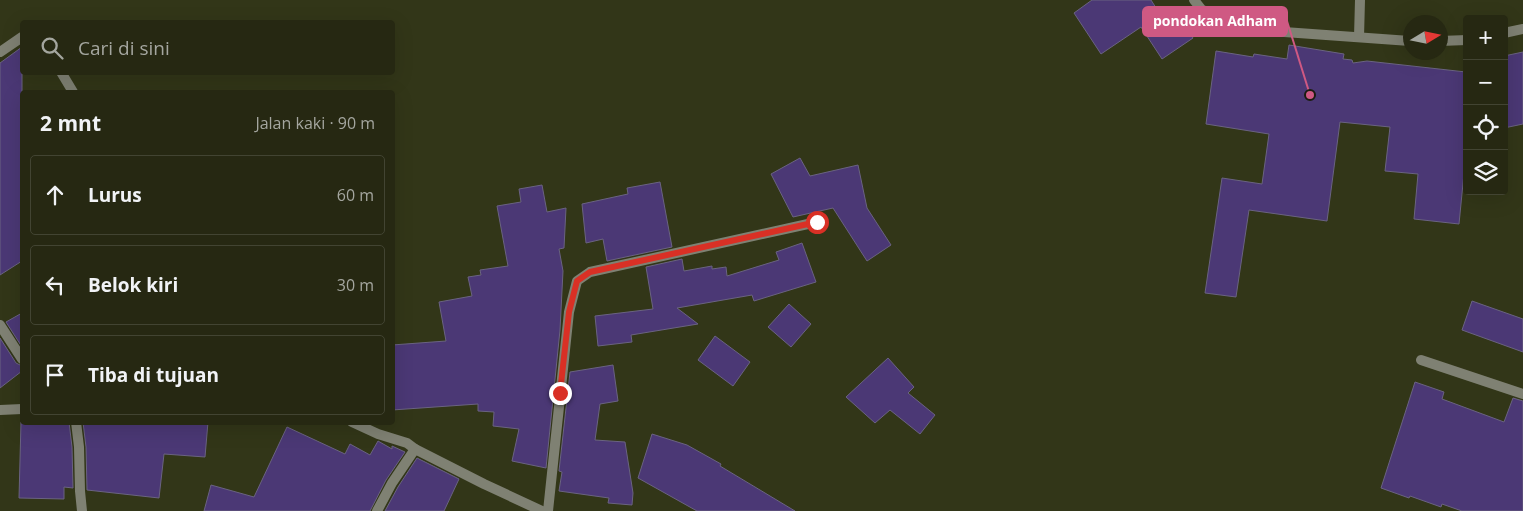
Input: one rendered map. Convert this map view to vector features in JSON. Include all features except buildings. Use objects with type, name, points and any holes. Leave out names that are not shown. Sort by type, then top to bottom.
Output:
[{"type":"street","points":[[1194,0],[1202,10],[1270,31],[1403,41]]},
{"type":"street","points":[[1359,38],[1360,0]]},
{"type":"street","points":[[1508,32],[1523,29]]},
{"type":"street","points":[[0,52],[20,38]]},
{"type":"street","points":[[1448,41],[1463,40]]},
{"type":"street","points":[[63,75],[72,90]]},
{"type":"street","points":[[548,511],[569,312],[577,281],[590,272],[817,222]]},
{"type":"street","points":[[0,325],[20,356]]},
{"type":"street","points":[[1421,360],[1523,394]]},
{"type":"street","points":[[0,410],[20,408]]},
{"type":"street","points":[[76,425],[82,511]]},
{"type":"street","points":[[358,425],[378,434],[407,442],[414,449],[542,511]]},
{"type":"street","points":[[377,511],[414,449]]},
{"type":"place","name":"pondokan Adham","points":[[1310,95]]},
{"type":"route","points":[[560,393],[569,312],[577,281],[590,272],[817,222]]}]
